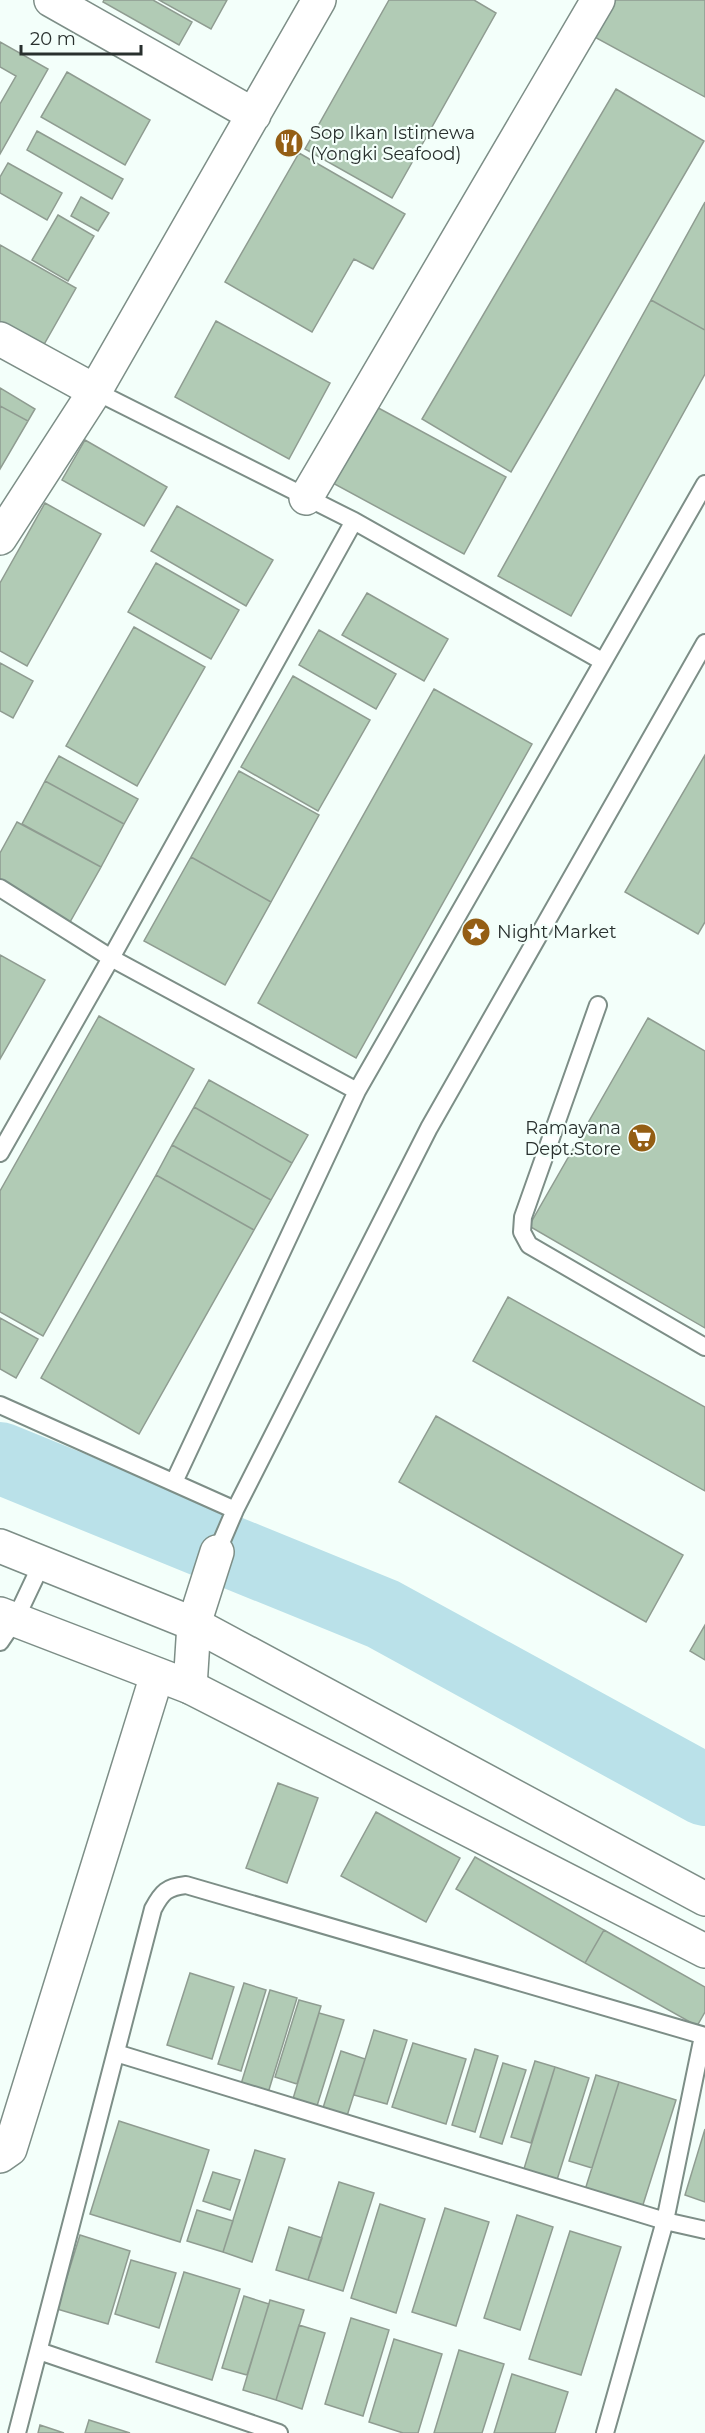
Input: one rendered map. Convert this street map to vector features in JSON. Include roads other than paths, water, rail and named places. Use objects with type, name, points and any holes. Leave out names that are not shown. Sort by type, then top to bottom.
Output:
[{"type":"street","points":[[51,0],[254,115]]},
{"type":"street","points":[[0,538],[95,391],[319,0]]},
{"type":"street","points":[[306,498],[598,0]]},
{"type":"street","points":[[0,339],[95,391]]},
{"type":"street","points":[[190,1687],[194,1624],[219,1545]]},
{"type":"street","points":[[0,1546],[194,1624],[705,1899]]},
{"type":"street","points":[[5,1625],[190,1687],[705,1951]]},
{"type":"street","points":[[0,2156],[9,2149],[157,1675]]},
{"type":"lane","points":[[95,391],[354,521],[602,661]]},
{"type":"lane","points":[[174,1482],[357,1090],[705,484]]},
{"type":"lane","points":[[0,1153],[354,521]]},
{"type":"lane","points":[[219,1545],[429,1128],[705,643]]},
{"type":"lane","points":[[0,888],[111,958],[357,1090]]},
{"type":"lane","points":[[598,1005],[523,1217],[522,1232],[529,1245],[705,1347]]},
{"type":"lane","points":[[0,1405],[235,1510]]},
{"type":"lane","points":[[5,1625],[42,1563]]},
{"type":"lane","points":[[17,2433],[153,1909],[163,1891],[172,1886],[186,1885],[704,2036],[666,2222],[605,2433]]},
{"type":"lane","points":[[116,2053],[666,2222],[705,2230]]},
{"type":"lane","points":[[39,2351],[279,2433]]},
{"type":"waterway","points":[[0,1458],[383,1614],[705,1790]]},
{"type":"place","name":"Sop Ikan Istimewa (Yongki Seafood)","points":[[289,143]]},
{"type":"place","name":"Night Market","points":[[476,932]]},
{"type":"place","name":"Ramayana Dept.Store","points":[[642,1138]]}]
